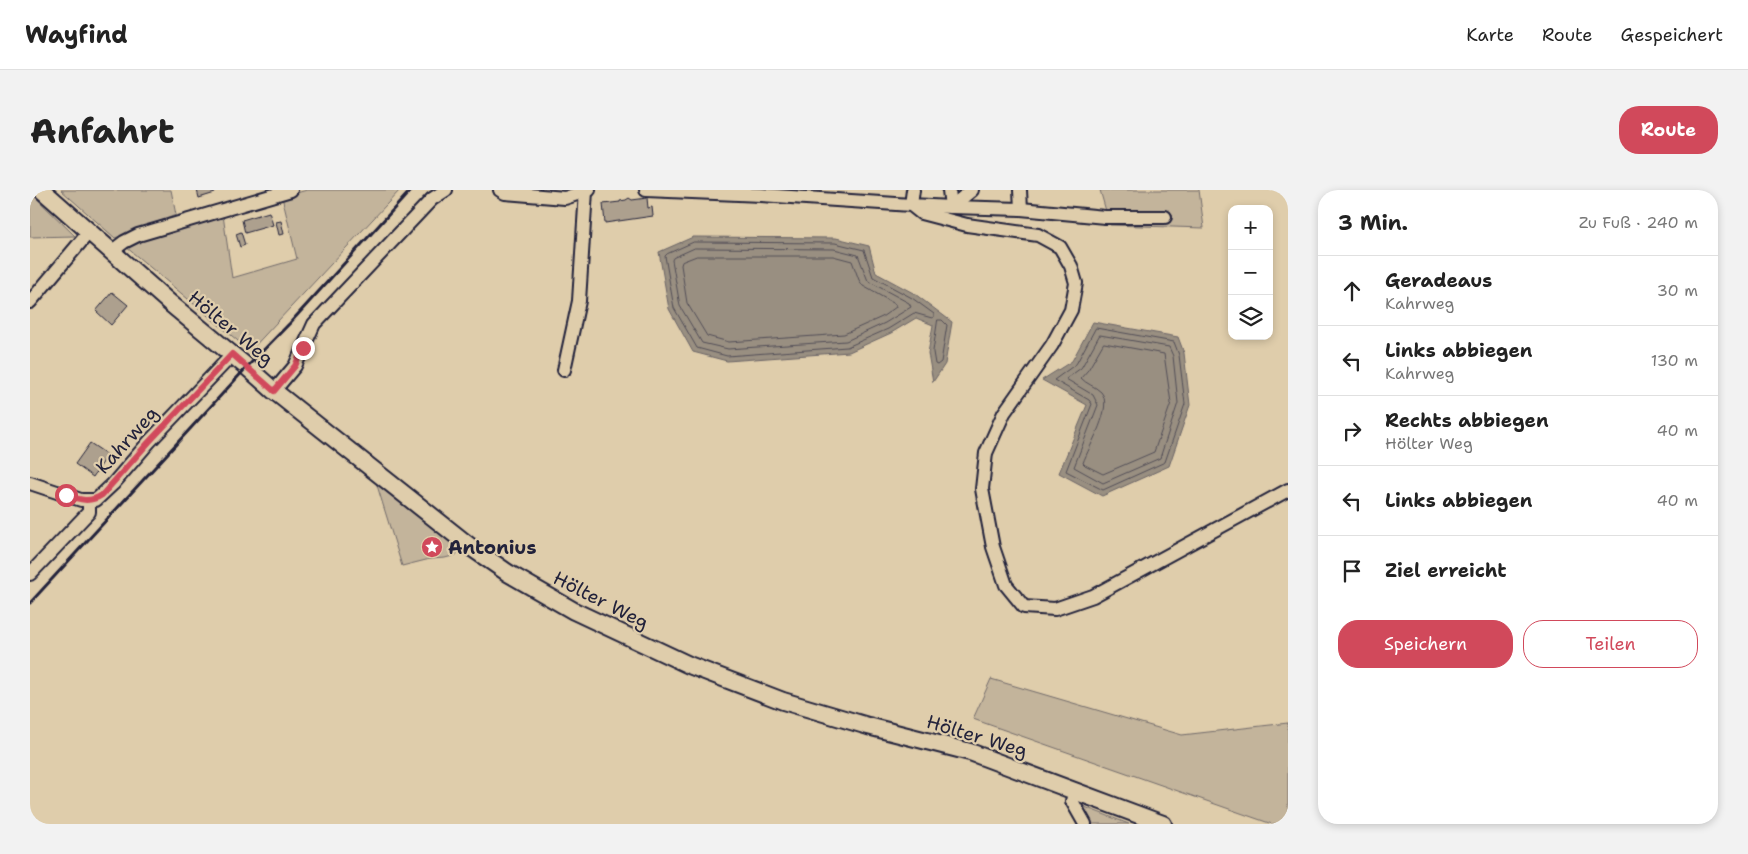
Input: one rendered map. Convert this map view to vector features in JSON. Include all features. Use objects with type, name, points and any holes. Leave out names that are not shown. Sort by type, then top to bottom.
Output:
[{"type":"main road","name":"Hölter Weg","points":[[42,190],[111,252],[274,391],[508,574],[574,611],[688,664],[783,701],[868,726],[970,752],[1163,824]]},
{"type":"street","points":[[111,252],[124,242],[138,235],[275,192],[291,190]]},
{"type":"street","points":[[274,391],[295,366],[314,324],[432,199],[446,190]]},
{"type":"street","points":[[500,190],[505,193],[565,198],[586,190],[579,301],[564,370]]},
{"type":"street","points":[[646,190],[761,195],[911,205],[1021,209],[1105,217],[1165,217]]},
{"type":"street","points":[[911,205],[913,190]]},
{"type":"street","points":[[950,190],[951,207]]},
{"type":"street","points":[[951,207],[972,190]]},
{"type":"street","points":[[1020,190],[1021,209]]},
{"type":"street","points":[[911,205],[922,213],[967,225],[1038,235],[1060,247],[1071,266],[1076,283],[1071,310],[1052,344],[1004,414],[986,453],[982,489],[993,547],[1006,585],[1024,607],[1055,609],[1093,596],[1288,490]]},
{"type":"street","points":[[30,302],[89,232]]},
{"type":"street","name":"Kahrweg","points":[[89,501],[96,500],[112,484],[232,354]]},
{"type":"street","points":[[30,483],[89,501],[89,512],[30,574]]},
{"type":"street","points":[[1075,790],[1072,801],[1085,824]]},
{"type":"shaded area","points":[[61,190],[171,190],[176,215],[115,238]]},
{"type":"shaded area","points":[[307,190],[400,190],[250,351],[126,247],[141,238],[223,215],[232,278],[297,259],[282,197]]},
{"type":"shaded area","points":[[1100,190],[1199,190],[1204,228],[1110,225]]},
{"type":"shaded area","points":[[30,192],[75,236],[30,237]]},
{"type":"shaded area","points":[[376,482],[459,550],[456,555],[402,566]]},
{"type":"shaded area","points":[[991,679],[1182,735],[1288,723],[1288,824],[1272,824],[973,719]]},
{"type":"shaded area","points":[[1082,806],[1129,824],[1092,824]]},
{"type":"water","points":[[693,237],[836,238],[869,246],[876,273],[915,294],[952,322],[945,364],[933,382],[928,353],[933,325],[916,318],[891,333],[849,352],[727,361],[693,352],[669,309],[659,252]]},
{"type":"water","points":[[1093,322],[1178,337],[1184,353],[1190,405],[1169,466],[1102,496],[1059,473],[1087,405],[1042,380],[1072,361]]},
{"type":"building","points":[[197,190],[214,190],[215,193],[199,198]]},
{"type":"building","points":[[629,198],[632,200],[647,198],[648,208],[652,207],[653,216],[605,223],[603,204],[620,202]]},
{"type":"building","points":[[269,212],[273,225],[245,233],[242,220]]},
{"type":"building","points":[[281,221],[284,234],[279,235],[276,222]]},
{"type":"building","points":[[241,232],[245,245],[240,247],[236,234]]},
{"type":"building","points":[[112,292],[128,305],[111,325],[96,311]]},
{"type":"building","points":[[90,443],[108,455],[93,477],[75,464]]},
{"type":"railway","points":[[30,603],[411,190]]},
{"type":"place","name":"Antonius","points":[[432,547]]},
{"type":"route","points":[[66,495],[89,501],[96,500],[102,495],[232,354],[274,391],[295,366],[303,348]]}]
